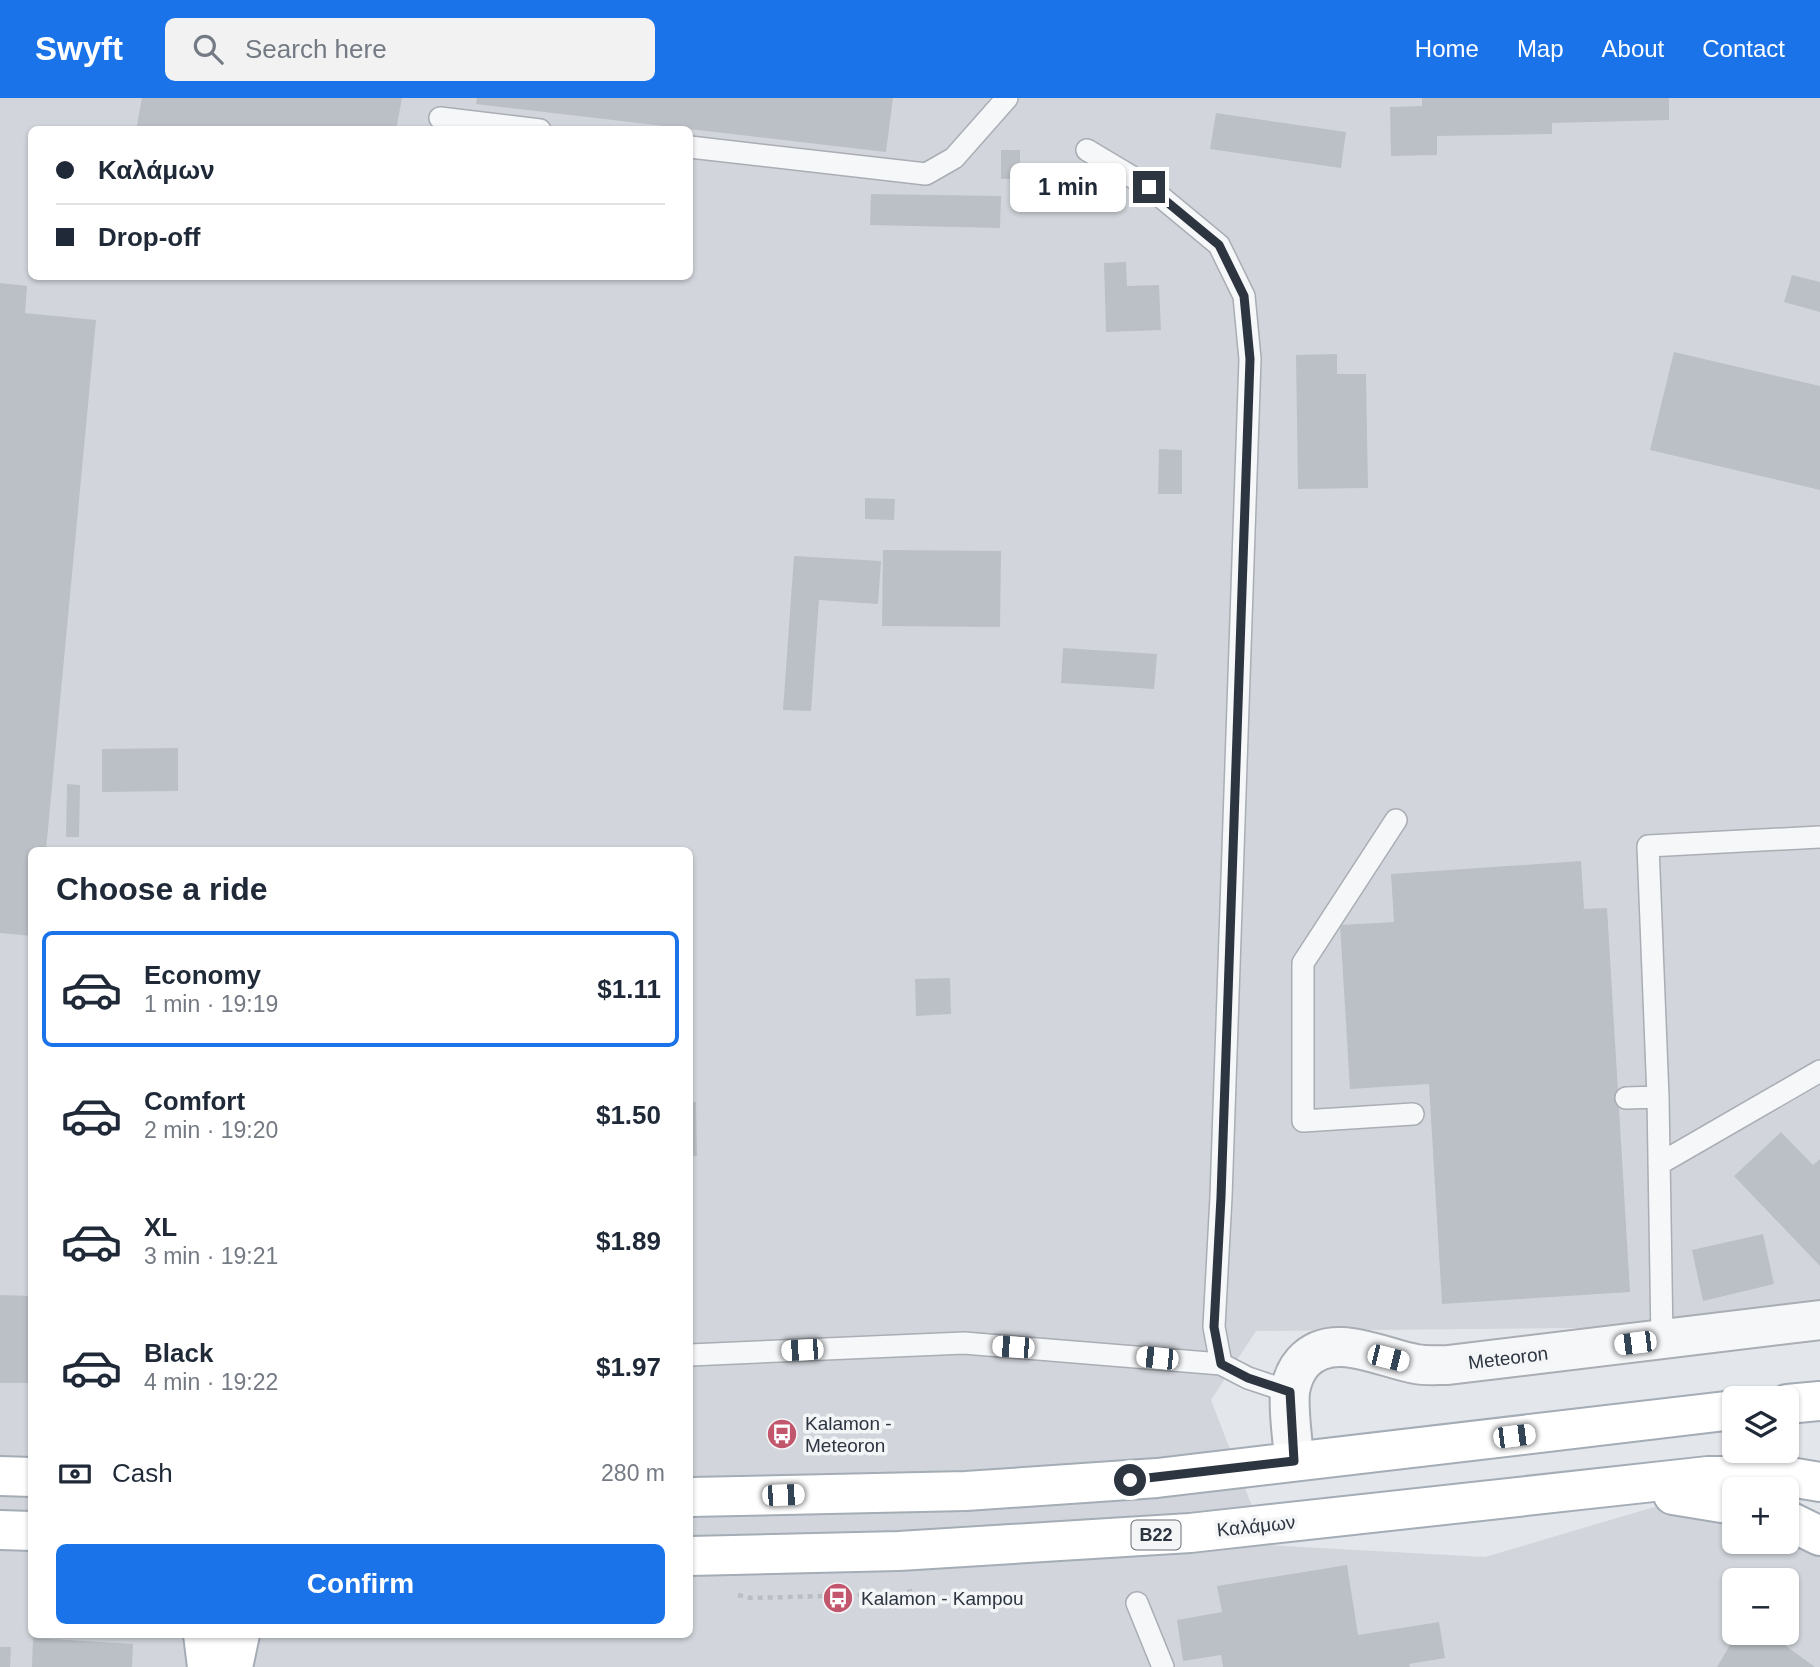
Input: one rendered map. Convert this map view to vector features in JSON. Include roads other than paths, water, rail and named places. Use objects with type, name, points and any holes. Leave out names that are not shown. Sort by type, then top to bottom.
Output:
[{"type":"main road","points":[[1799,1403],[1820,1401]]},
{"type":"main road","points":[[693,1497],[966,1491],[1157,1478],[1722,1411]]},
{"type":"main road","points":[[0,1476],[28,1477]]},
{"type":"main road","name":"Καλάμων","points":[[693,1556],[899,1550],[1190,1533],[1708,1476],[1784,1476],[1820,1482]]},
{"type":"main road","points":[[1620,1486],[1722,1503]]},
{"type":"main road","points":[[1799,1526],[1820,1536]]},
{"type":"main road","points":[[0,1530],[28,1531]]},
{"type":"main road","points":[[203,1638],[207,1667]]},
{"type":"main road","points":[[233,1667],[239,1638]]},
{"type":"street","name":"Meteoron","points":[[1294,1461],[1290,1392],[1297,1370],[1317,1351],[1344,1347],[1418,1365],[1433,1366],[1820,1320]]},
{"type":"lane","points":[[693,147],[926,174],[954,158],[1007,98]]},
{"type":"lane","points":[[440,118],[507,126]]},
{"type":"lane","points":[[1087,150],[1149,187],[1219,245],[1244,296],[1250,359],[1221,1197],[1214,1327],[1221,1364]]},
{"type":"lane","points":[[1396,820],[1303,963],[1303,1121],[1413,1114]]},
{"type":"lane","points":[[1662,1339],[1658,1097],[1648,846],[1820,837]]},
{"type":"lane","points":[[1659,1164],[1820,1071]]},
{"type":"lane","points":[[1626,1098],[1658,1097]]},
{"type":"lane","points":[[693,1355],[964,1343],[1221,1364],[1248,1378],[1290,1392]]},
{"type":"lane","points":[[1137,1603],[1163,1667]]},
{"type":"place","name":"Kalamon - Meteoron","points":[[782,1434]]},
{"type":"place","name":"Kalamon - Kampou","points":[[838,1598]]}]
